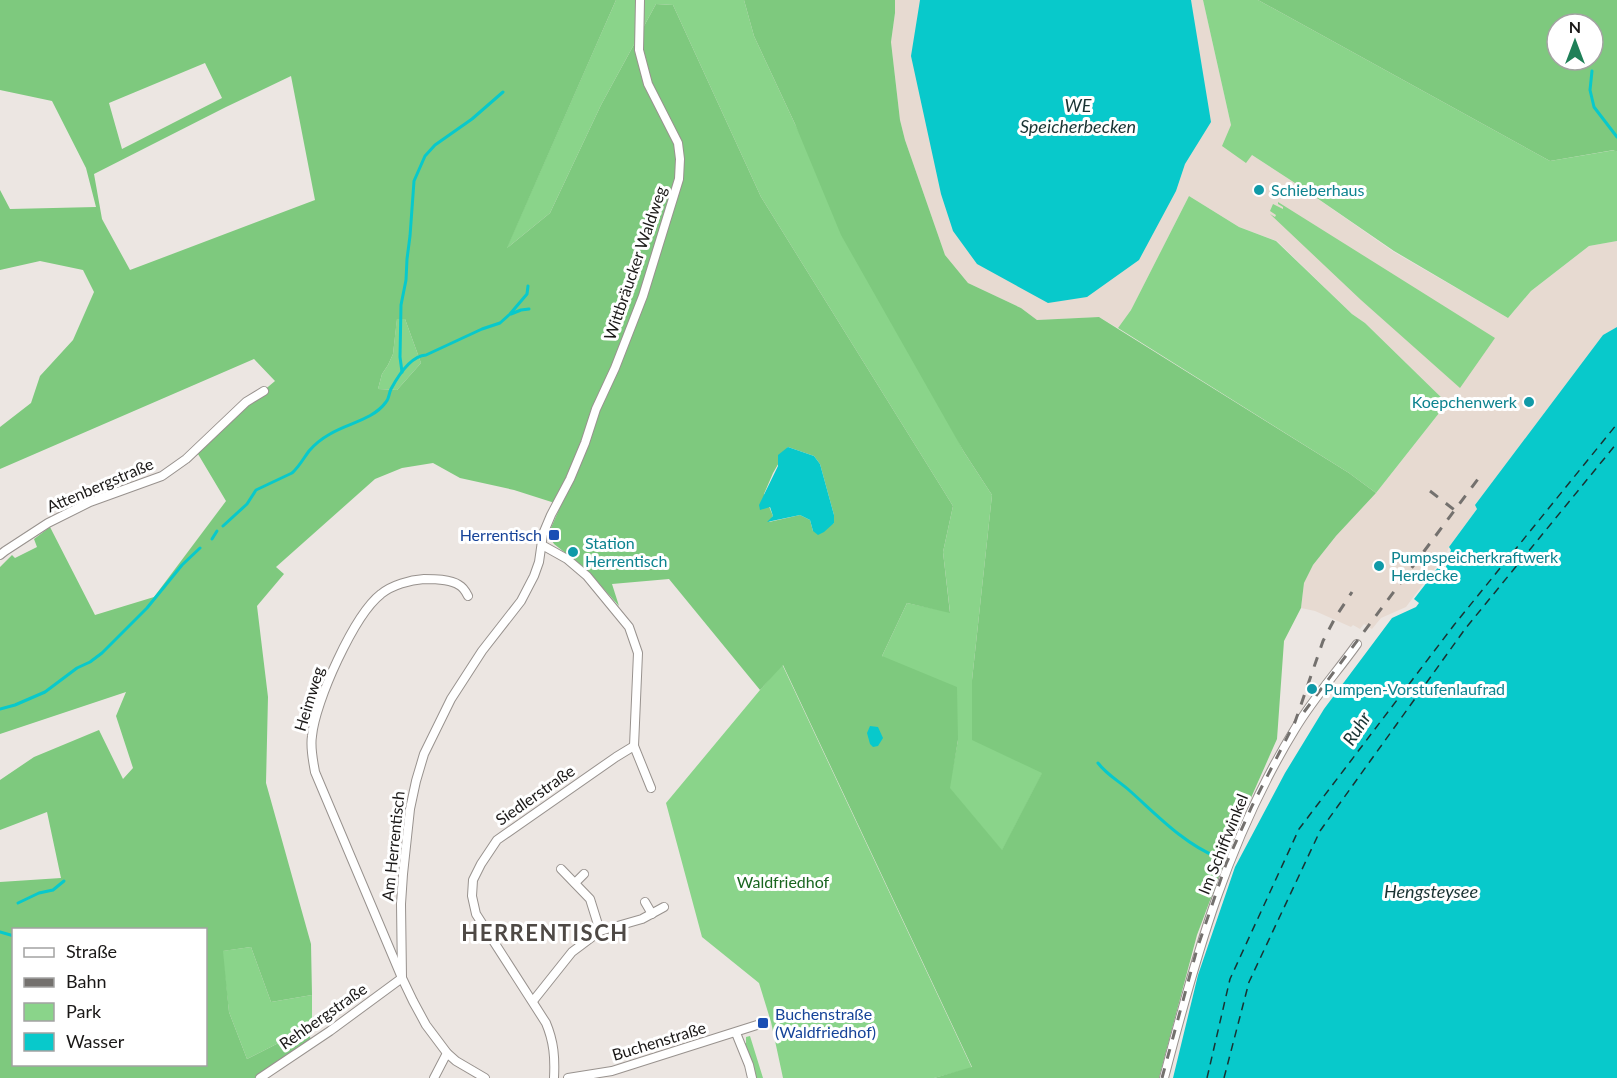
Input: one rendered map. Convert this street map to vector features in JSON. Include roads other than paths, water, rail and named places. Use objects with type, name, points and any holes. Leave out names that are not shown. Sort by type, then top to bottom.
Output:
[{"type":"street","name":"Wittbräucker Waldweg","points":[[542,545],[543,534],[550,515],[570,479],[639,306],[679,179],[678,143],[648,84],[639,50],[640,0]]},
{"type":"street","name":"Attenbergstraße","points":[[0,555],[48,523],[90,502],[162,476],[186,459],[246,402],[264,391]]},
{"type":"street","points":[[542,545],[567,559],[587,576],[629,627],[638,653],[634,746],[651,788]]},
{"type":"street","name":"Am Herrentisch","points":[[486,1078],[456,1061],[447,1053],[426,1025],[402,978],[403,874],[410,809],[424,754],[450,699],[482,651],[521,601],[534,576],[542,545]]},
{"type":"street","name":"Heimweg","points":[[402,978],[315,772],[311,747],[312,734],[333,669],[366,610],[380,594],[404,583],[431,579],[460,585],[468,596]]},
{"type":"street","name":"Im Schiffwinkel","points":[[1164,1078],[1191,973],[1225,874],[1246,823],[1265,782],[1296,727],[1357,644]]},
{"type":"street","name":"Siedlerstraße","points":[[554,1078],[555,1058],[552,1038],[546,1023],[476,914],[472,896],[473,880],[497,840],[634,746]]},
{"type":"street","points":[[561,869],[590,899],[600,931]]},
{"type":"street","points":[[575,883],[584,874]]},
{"type":"street","points":[[645,902],[652,914]]},
{"type":"street","points":[[532,1001],[572,952],[600,931],[632,922],[664,907]]},
{"type":"street","name":"Rehbergstraße","points":[[260,1078],[402,978]]},
{"type":"street","name":"Buchenstraße","points":[[568,1078],[612,1071],[757,1025]]},
{"type":"street","points":[[736,1033],[752,1078]]},
{"type":"street","points":[[434,1078],[447,1053]]},
{"type":"water","name":"WE Speicherbecken","points":[[920,0],[1191,0],[1211,122],[1185,164],[1176,191],[1139,260],[1087,297],[1048,303],[977,264],[953,231],[941,194],[911,56]]},
{"type":"water","name":"Hengsteysee","points":[[1617,327],[1617,1078],[1173,1078],[1198,975],[1235,867],[1285,773],[1324,709],[1392,618],[1416,607],[1419,603],[1414,599],[1434,576],[1432,575],[1439,566],[1445,570],[1451,550],[1449,547],[1477,509],[1475,505],[1603,335]]},
{"type":"water","points":[[788,447],[814,456],[820,464],[834,515],[834,523],[818,535],[813,531],[810,520],[800,515],[767,522],[773,516],[770,507],[760,510],[759,505],[778,466],[778,455]]},
{"type":"water","points":[[870,726],[878,727],[883,738],[878,746],[873,747],[870,744],[867,733]]},
{"type":"waterway","points":[[1592,72],[1590,90],[1594,107],[1617,137]]},
{"type":"waterway","points":[[402,372],[401,305],[406,280],[414,181],[425,156],[435,145],[472,119],[503,92]]},
{"type":"waterway","points":[[223,526],[247,504],[256,490],[292,473],[313,446],[337,430],[381,408],[387,401],[397,378],[415,359],[500,323],[527,294],[528,286]]},
{"type":"waterway","points":[[511,314],[529,309]]},
{"type":"waterway","points":[[212,539],[217,531]]},
{"type":"waterway","points":[[0,709],[45,692],[102,653],[147,608],[182,565],[200,548]]},
{"type":"waterway","points":[[1098,763],[1160,819],[1193,844],[1217,857]]},
{"type":"waterway","points":[[18,903],[39,893],[53,890],[64,881]]},
{"type":"waterway","points":[[0,932],[12,935]]},
{"type":"railway","points":[[1304,712],[1481,475]]},
{"type":"railway","points":[[1430,491],[1457,512]]},
{"type":"railway","points":[[1162,1078],[1197,949],[1226,864],[1252,806],[1295,722],[1323,641],[1352,592]]},
{"type":"place","name":"Schieberhaus","points":[[1259,190]]},
{"type":"place","name":"Koepchenwerk","points":[[1529,402]]},
{"type":"place","name":"Herrentisch","points":[[554,535]]},
{"type":"place","name":"Station Herrentisch","points":[[573,552]]},
{"type":"place","name":"Pumpspeicherkraftwerk Herdecke","points":[[1379,566]]},
{"type":"place","name":"Pumpen-Vorstufenlaufrad","points":[[1312,689]]},
{"type":"place","name":"Buchenstraße (Waldfriedhof)","points":[[763,1023]]},
{"type":"district","name":"HERRENTISCH","points":[[545,933]]},
{"type":"water label","name":"Ruhr","points":[[1357,729]]},
{"type":"park label","name":"Waldfriedhof","points":[[783,882]]}]
